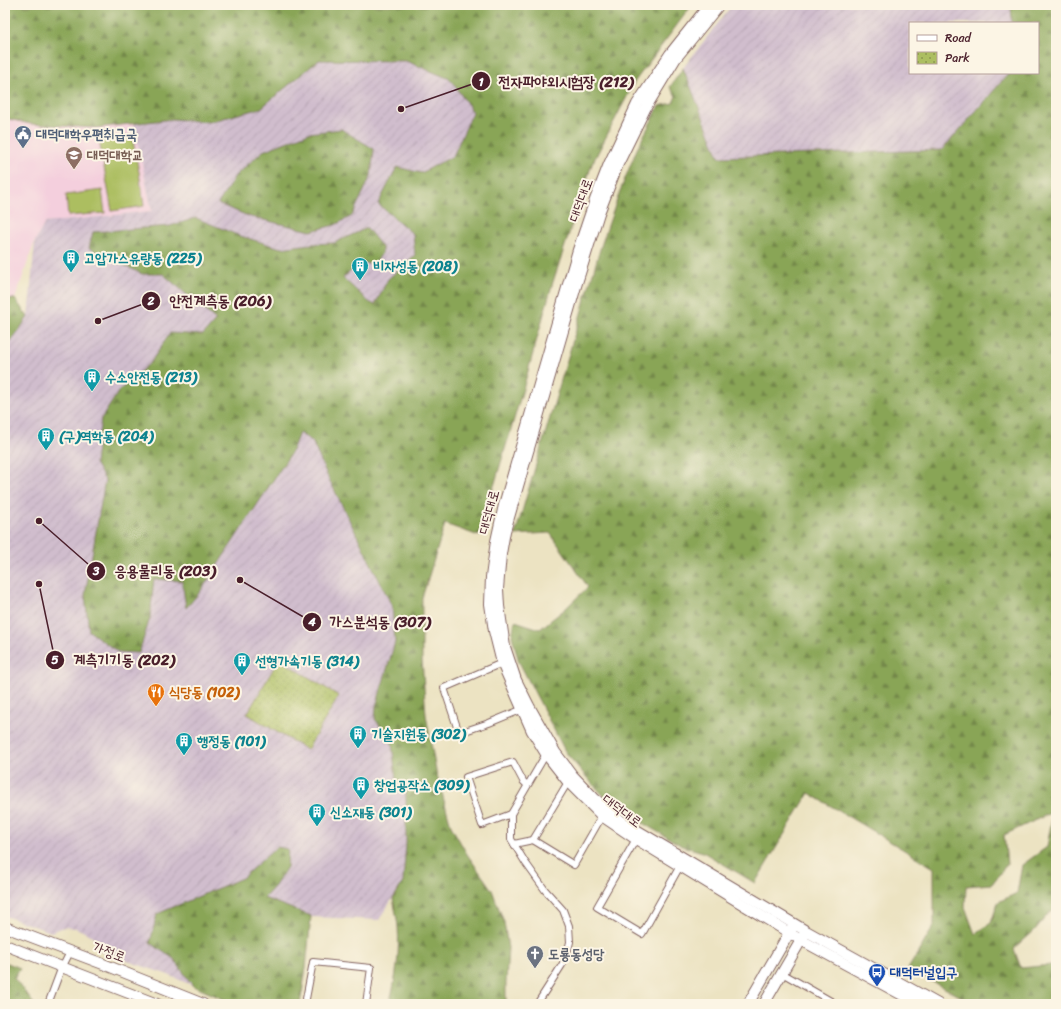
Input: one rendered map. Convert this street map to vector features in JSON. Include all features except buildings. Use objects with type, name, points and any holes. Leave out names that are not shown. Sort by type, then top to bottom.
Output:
[{"type":"main road","name":"대덕대로","points":[[709,5],[670,54],[637,104],[609,164],[595,200],[578,250],[504,505],[496,541],[491,577],[490,604],[494,631],[502,664],[532,731],[546,754],[568,782],[602,816],[636,839],[680,866],[792,928]]},
{"type":"main road","name":"대덕대로","points":[[719,5],[676,58],[646,109],[618,164],[606,195],[576,286],[505,531],[501,554],[498,589],[499,606],[506,647],[516,680],[555,752],[573,776],[594,798],[623,822],[804,936]]},
{"type":"main road","name":"가정로","points":[[5,927],[200,1003]]},
{"type":"main road","points":[[748,1004],[792,928]]},
{"type":"main road","points":[[764,1004],[804,936]]},
{"type":"main road","points":[[804,936],[919,1004]]},
{"type":"main road","points":[[804,936],[938,1004]]},
{"type":"main road","points":[[5,945],[157,1004]]},
{"type":"street","points":[[502,664],[444,688],[459,733],[522,709]]},
{"type":"street","points":[[537,1004],[566,957],[570,942],[568,926],[563,910],[541,884],[514,844],[512,839],[511,814],[526,785],[546,754]]},
{"type":"street","points":[[511,814],[482,825],[466,778],[513,762],[526,785]]},
{"type":"street","points":[[533,840],[568,782]]},
{"type":"street","points":[[514,844],[533,840],[574,865],[602,816]]},
{"type":"street","points":[[636,839],[598,907],[642,934],[680,866]]},
{"type":"street","points":[[48,1004],[62,967],[70,952]]},
{"type":"street","points":[[306,1004],[313,962],[371,968],[366,1004]]},
{"type":"street","points":[[782,973],[836,1004]]},
{"type":"shaded area","points":[[732,5],[1011,5],[1012,22],[909,22],[909,74],[1008,74],[942,150],[719,157],[683,68]]},
{"type":"shaded area","points":[[319,60],[406,61],[450,79],[473,112],[453,156],[421,173],[397,167],[378,204],[413,234],[415,256],[388,279],[375,305],[369,302],[342,277],[361,262],[367,228],[334,243],[281,248],[240,236],[196,218],[170,226],[93,232],[142,274],[163,274],[216,320],[203,335],[170,333],[151,362],[119,391],[95,463],[105,480],[85,595],[150,618],[154,579],[182,581],[186,608],[200,592],[291,453],[299,432],[312,441],[327,475],[392,606],[395,642],[376,706],[375,719],[392,743],[396,779],[406,792],[408,833],[403,882],[379,920],[311,917],[306,968],[300,1004],[235,1004],[166,974],[101,952],[98,943],[91,935],[76,928],[64,927],[51,932],[5,916],[5,350],[28,317],[35,241],[45,223],[152,211],[134,124],[173,119],[209,122],[261,108]]},
{"type":"shaded area","name":"대덕대학교","points":[[5,118],[30,124],[95,128],[134,124],[152,211],[45,223],[35,241],[15,299],[5,298]]},
{"type":"green space","points":[[5,5],[692,5],[635,81],[592,164],[552,285],[479,536],[445,524],[422,598],[422,659],[426,715],[436,771],[451,826],[467,854],[492,890],[504,922],[508,948],[506,1004],[389,1004],[394,985],[398,956],[398,927],[393,899],[403,882],[406,844],[406,792],[396,779],[392,743],[375,719],[376,706],[395,642],[392,606],[327,475],[312,441],[299,433],[291,453],[200,592],[186,608],[182,581],[154,579],[150,618],[139,653],[118,652],[89,631],[85,595],[105,480],[95,463],[101,419],[119,391],[151,362],[170,333],[203,335],[216,320],[163,274],[142,274],[89,248],[93,232],[170,226],[196,218],[240,236],[281,248],[334,243],[367,228],[382,247],[382,253],[374,265],[361,262],[343,278],[369,302],[375,305],[388,279],[415,255],[413,234],[378,204],[397,167],[421,173],[453,156],[473,112],[450,79],[406,61],[319,60],[261,108],[209,122],[173,119],[95,128],[30,124],[5,118]]},
{"type":"green space","points":[[1011,5],[1056,5],[1056,910],[1049,913],[1034,931],[1014,949],[1021,968],[1051,965],[1056,959],[1056,1004],[975,1004],[908,969],[934,926],[934,868],[809,793],[755,883],[703,852],[682,846],[627,814],[606,798],[566,753],[519,662],[512,636],[515,621],[540,629],[565,609],[588,587],[550,533],[515,535],[601,246],[620,191],[637,149],[659,106],[673,103],[676,96],[670,87],[683,68],[719,157],[942,150],[1008,74],[1039,74],[1039,22],[1012,22]],"holes":[[[1053,812],[1047,847],[1022,865],[1017,893],[998,902],[991,923],[975,934],[965,907],[966,886],[992,884],[1007,864],[1004,835]]]},
{"type":"green space","points":[[341,129],[374,149],[371,176],[352,216],[335,225],[311,231],[251,217],[218,204],[235,176],[263,151],[309,133]]},
{"type":"green space","points":[[132,135],[144,206],[112,211],[99,140]]},
{"type":"green space","points":[[102,190],[105,213],[68,216],[66,195]]},
{"type":"green space","points":[[5,298],[15,299],[28,317],[5,350]]},
{"type":"green space","points":[[279,659],[339,696],[307,750],[247,714]]},
{"type":"green space","points":[[277,847],[288,849],[287,867],[275,886],[264,898],[311,916],[306,968],[300,1004],[235,1004],[193,986],[174,959],[150,943],[157,914],[242,878]]},
{"type":"green space","points":[[5,962],[20,968],[14,978],[34,1004],[5,1004]]},
{"type":"place","name":"전자파야외시험장 (212)","points":[[401,109]]},
{"type":"place","name":"대덕대학우편취급국","points":[[23,149]]},
{"type":"place","name":"대덕대학교","points":[[74,170]]},
{"type":"place","name":"고압가스유량동 (225)","points":[[71,273]]},
{"type":"place","name":"비자성동 (208)","points":[[360,281]]},
{"type":"place","name":"안전계측동 (206)","points":[[98,321]]},
{"type":"place","name":"수소안전동 (213)","points":[[92,392]]},
{"type":"place","name":"(구)역학동 (204)","points":[[46,451]]},
{"type":"place","name":"응용물리동 (203)","points":[[39,521]]},
{"type":"place","name":"가스분석동 (307)","points":[[240,580]]},
{"type":"place","name":"계측기기동 (202)","points":[[39,584]]},
{"type":"place","name":"선형가속기동 (314)","points":[[242,676]]},
{"type":"place","name":"식당동 (102)","points":[[156,707]]},
{"type":"place","name":"기술지원동 (302)","points":[[358,749]]},
{"type":"place","name":"행정동 (101)","points":[[184,756]]},
{"type":"place","name":"창업공작소 (309)","points":[[361,800]]},
{"type":"place","name":"신소재동 (301)","points":[[317,827]]},
{"type":"place","name":"도룡동성당","points":[[535,969]]},
{"type":"place","name":"대덕터널입구","points":[[877,987]]}]
